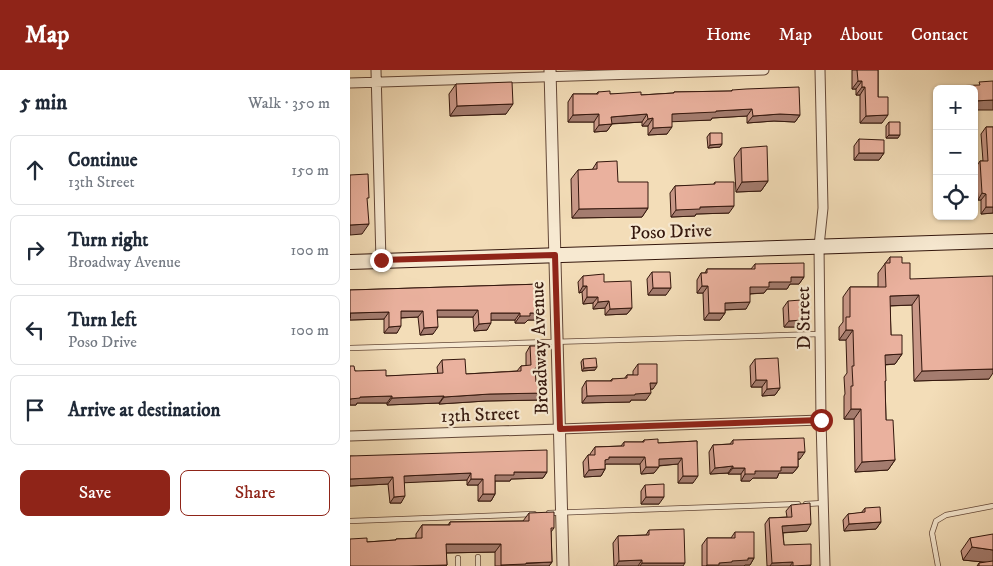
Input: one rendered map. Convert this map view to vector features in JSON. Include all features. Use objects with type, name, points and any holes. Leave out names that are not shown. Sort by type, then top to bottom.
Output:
[{"type":"main road","name":"Poso Drive","points":[[350,262],[993,241]]},
{"type":"street","points":[[376,70],[381,260]]},
{"type":"street","points":[[350,83],[550,73],[764,70]]},
{"type":"street","name":"D Street","points":[[820,70],[822,208],[819,246],[825,566]]},
{"type":"street","name":"Broadway Avenue","points":[[550,73],[563,566]]},
{"type":"street","name":"13th Street","points":[[350,436],[821,420]]},
{"type":"lane","points":[[350,348],[820,334]]},
{"type":"lane","points":[[350,521],[824,503]]},
{"type":"lane","points":[[938,566],[932,533],[936,521],[946,515],[993,506]]},
{"type":"lane","points":[[478,557],[478,566]]},
{"type":"lane","points":[[458,558],[458,566]]},
{"type":"building","points":[[857,70],[878,70],[878,97],[888,97],[888,115],[866,116],[865,87],[862,87],[862,81],[858,81]]},
{"type":"building","points":[[993,81],[993,100],[978,101],[979,82]]},
{"type":"building","points":[[512,82],[513,104],[457,106],[456,84]]},
{"type":"building","points":[[799,87],[800,115],[753,116],[752,109],[672,114],[672,127],[653,128],[653,118],[648,119],[647,114],[611,117],[612,124],[599,125],[599,114],[573,115],[573,94],[598,94],[598,92],[610,91],[610,94],[641,92],[641,95]]},
{"type":"building","points":[[889,122],[900,122],[900,135],[889,135]]},
{"type":"building","points":[[986,127],[993,127],[993,207],[986,207],[986,194],[982,193],[980,161],[988,161]]},
{"type":"building","points":[[710,133],[722,133],[722,144],[710,145]]},
{"type":"building","points":[[859,139],[884,140],[884,153],[859,153]]},
{"type":"building","points":[[767,146],[768,181],[742,182],[741,148]]},
{"type":"building","points":[[617,161],[618,182],[648,182],[648,208],[579,209],[578,170],[597,169],[597,162]]},
{"type":"building","points":[[368,174],[369,224],[350,225],[350,175]]},
{"type":"building","points":[[715,182],[734,182],[734,206],[676,210],[675,186],[715,184]]},
{"type":"building","points":[[890,257],[902,257],[902,263],[910,263],[910,279],[993,276],[993,369],[922,371],[919,295],[890,296],[891,335],[902,335],[902,354],[885,355],[886,420],[893,420],[895,460],[862,462],[861,409],[851,409],[852,366],[854,366],[853,330],[846,330],[846,317],[850,317],[850,287],[886,287],[885,263],[890,263]]},
{"type":"building","points":[[804,263],[804,277],[791,277],[791,282],[769,282],[769,287],[750,287],[750,302],[725,303],[725,313],[709,313],[708,286],[702,286],[701,273],[707,273],[707,269],[755,269],[755,264]]},
{"type":"building","points":[[652,272],[670,272],[671,288],[653,288]]},
{"type":"building","points":[[604,274],[604,282],[631,281],[632,308],[610,309],[609,301],[598,302],[598,297],[587,297],[587,286],[583,286],[583,276]]},
{"type":"building","points":[[542,284],[542,313],[530,313],[530,316],[520,316],[520,313],[491,313],[491,323],[479,324],[478,310],[437,310],[438,327],[424,328],[423,311],[401,311],[401,326],[389,327],[389,312],[350,313],[350,290]]},
{"type":"building","points":[[801,300],[802,320],[789,321],[788,301]]},
{"type":"building","points":[[530,346],[543,346],[544,368],[535,368],[536,382],[545,382],[546,393],[444,397],[392,398],[392,396],[350,399],[350,366],[354,366],[355,371],[386,370],[386,376],[443,373],[442,360],[465,359],[466,374],[521,371],[521,366],[531,365]]},
{"type":"building","points":[[596,358],[597,367],[584,368],[583,359]]},
{"type":"building","points":[[778,358],[780,388],[767,389],[767,380],[756,380],[755,359]]},
{"type":"building","points":[[638,364],[657,364],[657,383],[650,383],[651,393],[587,396],[586,381],[612,381],[612,379],[627,378],[627,375],[638,375]]},
{"type":"building","points":[[804,438],[805,452],[798,452],[798,467],[781,467],[781,471],[755,471],[755,474],[745,474],[745,468],[733,468],[733,466],[715,468],[713,445],[733,444],[733,440]]},
{"type":"building","points":[[658,439],[658,443],[697,441],[698,476],[683,476],[682,458],[659,459],[659,467],[646,467],[645,457],[609,457],[609,459],[605,460],[605,469],[589,470],[588,455],[595,455],[595,447],[624,446],[624,442],[644,442],[644,440]]},
{"type":"building","points":[[547,450],[547,472],[514,472],[514,475],[495,475],[495,494],[483,494],[483,479],[471,479],[471,473],[404,476],[405,496],[394,497],[393,477],[350,479],[350,456]]},
{"type":"building","points":[[664,484],[664,497],[646,497],[645,485]]},
{"type":"building","points":[[810,503],[811,524],[782,526],[784,545],[811,544],[811,565],[793,566],[793,562],[772,563],[769,518],[792,517],[791,505]]},
{"type":"building","points":[[880,507],[881,522],[849,524],[848,514],[865,512],[865,508]]},
{"type":"building","points":[[554,512],[554,528],[551,528],[552,562],[501,565],[501,544],[446,544],[447,565],[350,566],[350,539],[367,538],[367,542],[422,538],[422,525],[450,525],[450,522],[529,521],[529,513]]},
{"type":"building","points":[[684,529],[685,563],[642,563],[642,560],[619,561],[618,536],[649,535],[649,530]]},
{"type":"building","points":[[735,532],[754,532],[754,558],[719,563],[719,565],[707,565],[707,538],[735,538]]},
{"type":"building","points":[[993,534],[993,550],[972,547],[970,538]]},
{"type":"building","points":[[993,561],[993,566],[979,566],[979,563]]},
{"type":"route","points":[[381,260],[555,255],[560,429],[821,420]]}]
